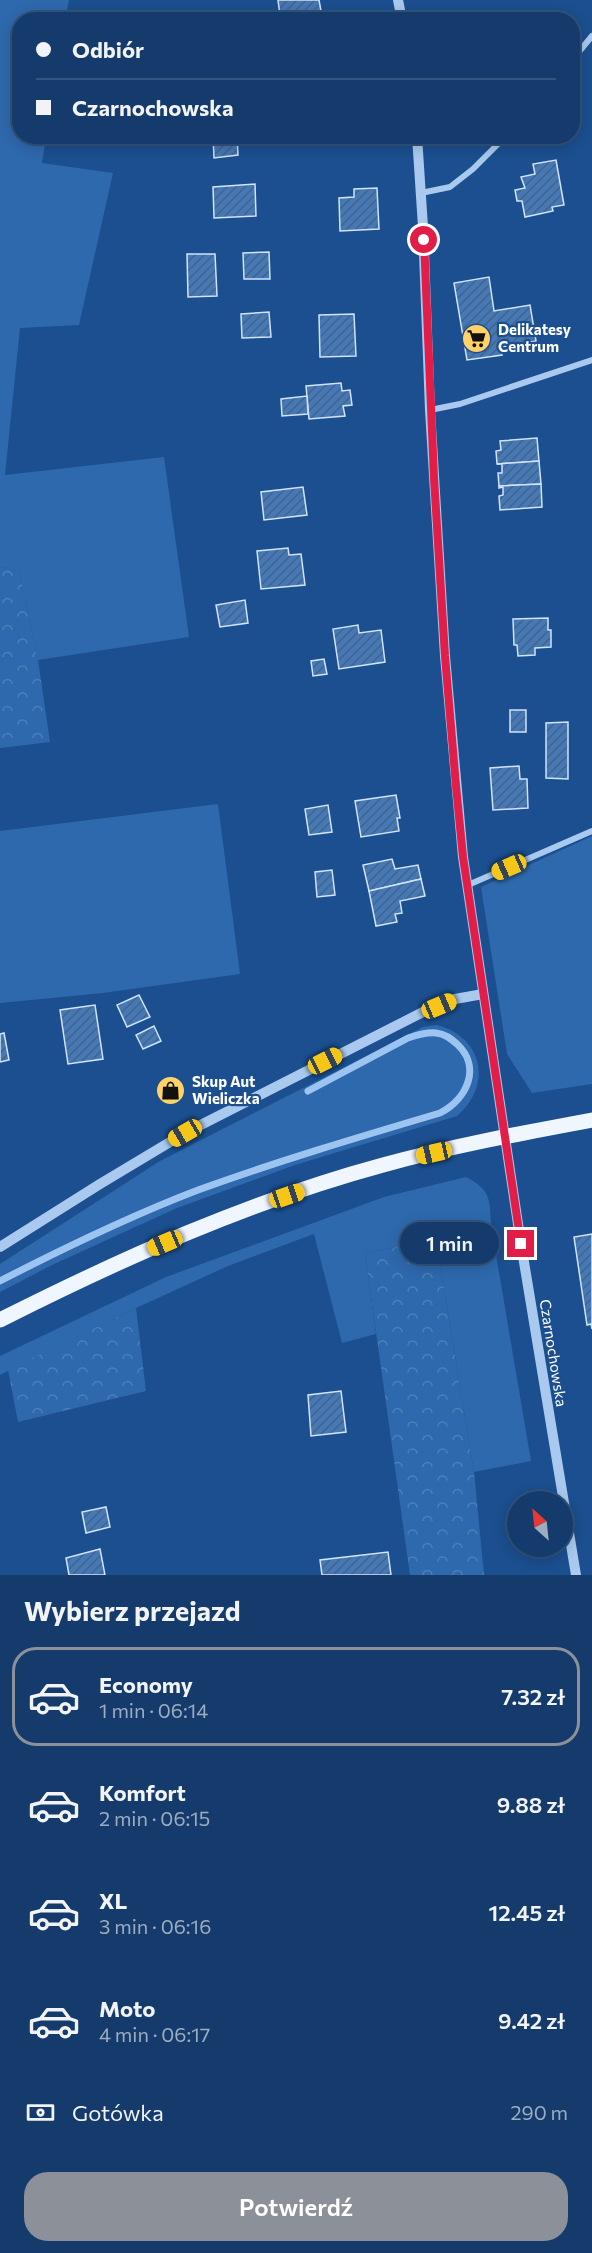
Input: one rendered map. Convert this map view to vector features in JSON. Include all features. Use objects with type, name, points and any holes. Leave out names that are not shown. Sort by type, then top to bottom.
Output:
[{"type":"main road","points":[[0,1320],[76,1282],[217,1221],[383,1165],[505,1136],[592,1120]]},
{"type":"street","points":[[580,51],[592,36]]},
{"type":"street","name":"Czarnochowska","points":[[418,144],[430,410],[446,668],[468,885],[548,1417],[576,1575]]},
{"type":"street","points":[[421,193],[450,187],[473,170],[498,144]]},
{"type":"street","points":[[430,410],[460,404],[592,360]]},
{"type":"street","points":[[468,885],[592,831]]},
{"type":"street","points":[[0,1247],[185,1133],[423,1012],[455,999],[483,994]]},
{"type":"green space","points":[[0,0],[69,0],[66,12],[12,12],[12,144],[45,144],[42,163],[113,173],[79,325],[20,328],[5,475],[164,457],[189,637],[38,660],[18,567],[0,568]]},
{"type":"green space","points":[[18,566],[38,660],[50,742],[0,748],[0,568]]},
{"type":"green space","points":[[218,804],[240,974],[103,993],[0,1003],[0,831]]},
{"type":"green space","points":[[592,836],[592,1084],[532,1093],[507,1054],[481,887]]},
{"type":"green space","points":[[437,1025],[453,1031],[465,1040],[478,1063],[479,1077],[476,1090],[468,1104],[457,1116],[295,1165],[177,1208],[52,1265],[0,1292],[0,1264],[160,1161],[423,1027]]},
{"type":"green space","points":[[466,1177],[480,1186],[488,1196],[531,1461],[474,1472],[436,1239],[365,1253],[376,1334],[342,1343],[314,1234],[228,1266],[0,1375],[0,1356],[166,1277],[384,1197]]},
{"type":"green space","points":[[436,1239],[474,1472],[484,1575],[410,1575],[365,1253]]},
{"type":"green space","points":[[136,1308],[146,1391],[18,1422],[8,1370]]},
{"type":"building","points":[[278,0],[319,0],[321,11],[316,12],[280,12]]},
{"type":"building","points":[[213,144],[237,144],[238,155],[214,158]]},
{"type":"building","points":[[556,160],[564,205],[552,207],[553,211],[525,217],[522,201],[517,201],[515,190],[525,188],[521,177],[535,174],[533,164]]},
{"type":"building","points":[[255,184],[256,216],[214,218],[213,187]]},
{"type":"building","points":[[377,188],[379,229],[340,231],[339,198],[354,197],[354,189]]},
{"type":"building","points":[[269,252],[270,279],[244,279],[243,253]]},
{"type":"building","points":[[187,254],[215,254],[217,296],[188,297]]},
{"type":"building","points":[[489,277],[494,311],[530,305],[536,341],[501,347],[502,355],[467,360],[454,283]]},
{"type":"building","points":[[269,312],[271,337],[242,338],[241,314]]},
{"type":"building","points":[[354,314],[356,356],[320,357],[319,315]]},
{"type":"building","points":[[341,383],[342,391],[350,390],[352,405],[343,406],[345,416],[309,419],[306,386]]},
{"type":"building","points":[[307,396],[308,414],[282,416],[281,399]]},
{"type":"building","points":[[537,438],[539,461],[497,464],[496,451],[501,450],[500,441]]},
{"type":"building","points":[[539,461],[541,484],[499,486],[498,473],[502,473],[502,464],[497,464]]},
{"type":"building","points":[[541,484],[542,507],[500,510],[499,496],[503,495],[503,487],[499,488],[499,486]]},
{"type":"building","points":[[303,487],[307,515],[264,520],[261,492]]},
{"type":"building","points":[[288,548],[289,555],[301,554],[305,585],[261,589],[257,551]]},
{"type":"building","points":[[245,600],[248,623],[220,627],[216,605]]},
{"type":"building","points":[[548,618],[551,647],[535,648],[535,655],[518,656],[517,645],[514,645],[513,619]]},
{"type":"building","points":[[358,625],[359,633],[381,630],[385,662],[339,669],[333,629]]},
{"type":"building","points":[[324,659],[327,674],[313,676],[311,661]]},
{"type":"building","points":[[510,710],[526,710],[526,732],[510,732]]},
{"type":"building","points":[[568,722],[568,779],[546,778],[546,723]]},
{"type":"building","points":[[519,766],[520,779],[527,779],[528,808],[493,810],[490,768]]},
{"type":"building","points":[[396,795],[400,818],[397,818],[399,831],[361,837],[355,801]]},
{"type":"building","points":[[328,805],[332,832],[309,835],[305,809]]},
{"type":"building","points":[[392,859],[395,869],[418,865],[421,879],[369,891],[363,865]]},
{"type":"building","points":[[332,870],[335,895],[317,897],[315,872]]},
{"type":"building","points":[[421,879],[425,896],[400,901],[402,913],[395,914],[397,922],[376,926],[369,891]]},
{"type":"building","points":[[139,995],[150,1017],[127,1027],[117,1005]]},
{"type":"building","points":[[95,1005],[103,1059],[68,1064],[60,1010]]},
{"type":"building","points":[[154,1026],[161,1041],[143,1049],[136,1035]]},
{"type":"building","points":[[4,1033],[9,1060],[0,1062],[0,1034]]},
{"type":"building","points":[[592,1234],[592,1329],[591,1324],[587,1325],[574,1237]]},
{"type":"building","points":[[341,1391],[346,1432],[311,1436],[308,1395]]},
{"type":"building","points":[[106,1507],[110,1527],[86,1533],[82,1512]]},
{"type":"building","points":[[100,1549],[105,1575],[69,1575],[66,1558]]},
{"type":"building","points":[[388,1552],[391,1575],[322,1575],[320,1560]]},
{"type":"waterway","points":[[0,1281],[98,1233],[198,1190],[288,1159],[440,1113],[458,1100],[464,1091],[470,1072],[469,1063],[465,1053],[450,1038],[445,1035],[426,1033],[408,1038],[308,1091]]},
{"type":"place","name":"Delikatesy Centrum","points":[[477,339]]},
{"type":"place","name":"Skup Aut Wieliczka","points":[[171,1091]]},
{"type":"route","points":[[424,240],[430,410],[445,656],[456,786],[463,857],[521,1244]]}]
